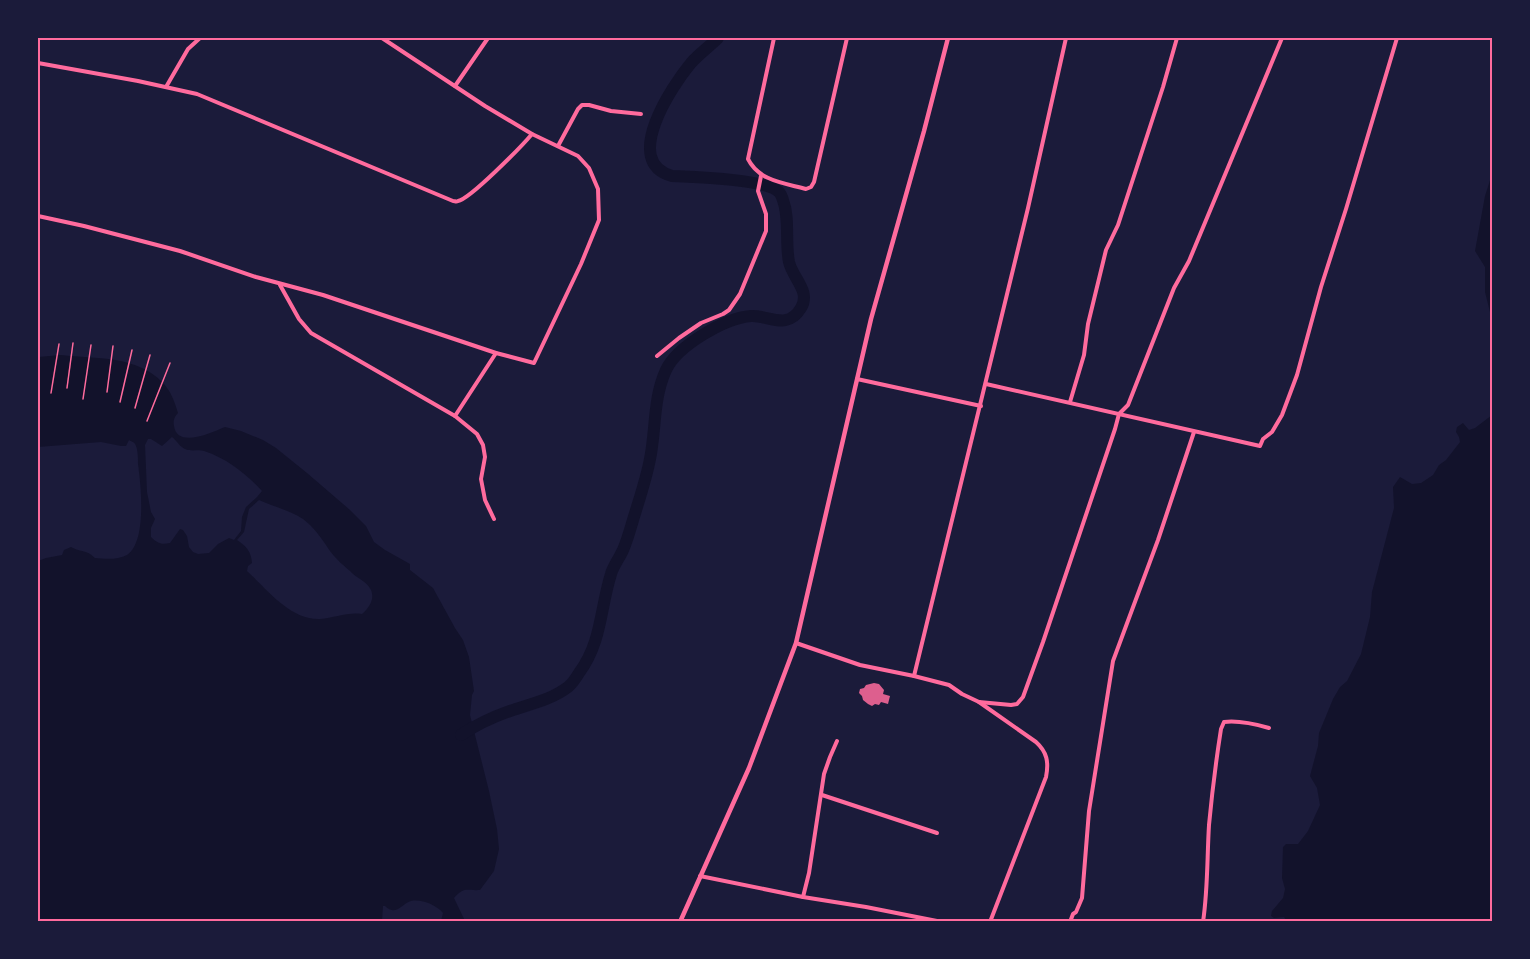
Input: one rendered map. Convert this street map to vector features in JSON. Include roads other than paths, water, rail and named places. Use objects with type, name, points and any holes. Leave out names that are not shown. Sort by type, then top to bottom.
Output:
[{"type":"street","points":[[166,87],[188,49],[200,38]]},
{"type":"street","points":[[38,216],[180,251],[280,284],[323,294],[496,353],[534,363],[581,264],[599,220],[598,189],[590,168],[578,156],[532,134],[485,106],[382,38]]},
{"type":"street","points":[[455,86],[488,38]]},
{"type":"street","points":[[774,38],[748,159],[760,178],[806,189],[814,182],[847,38]]},
{"type":"street","points":[[680,921],[749,768],[796,643],[871,319],[948,38]]},
{"type":"street","points":[[914,676],[981,406],[1066,38]]},
{"type":"street","points":[[1070,402],[1084,355],[1106,250],[1118,225],[1177,38]]},
{"type":"street","points":[[980,702],[1011,705],[1017,704],[1023,697],[1119,414],[1128,405],[1174,288],[1189,261],[1282,38]]},
{"type":"street","points":[[986,384],[1260,446],[1282,415],[1297,375],[1320,287],[1397,38]]},
{"type":"street","points":[[38,63],[197,94],[459,202],[477,189],[532,134]]},
{"type":"street","points":[[558,146],[582,105],[641,114]]},
{"type":"street","points":[[657,356],[701,323],[723,315],[740,294],[766,231],[766,214],[758,191],[760,178]]},
{"type":"street","points":[[280,284],[299,319],[310,333],[455,416],[477,434],[483,445],[485,457],[481,480],[485,500],[494,519]]},
{"type":"street","points":[[455,416],[496,353]]},
{"type":"street","points":[[857,379],[981,406]]},
{"type":"street","points":[[1070,921],[1082,898],[1089,811],[1113,661],[1158,540],[1194,432]]},
{"type":"street","points":[[796,643],[860,665],[949,685],[980,702],[1043,748],[1047,756],[1046,777],[990,921]]},
{"type":"street","points":[[1203,921],[1209,826],[1221,729],[1224,723],[1231,721],[1269,728]]},
{"type":"street","points":[[803,897],[824,774],[837,741]]},
{"type":"street","points":[[822,795],[937,833]]},
{"type":"street","points":[[700,876],[803,897],[942,921]]},
{"type":"waterway","points":[[461,735],[491,719],[547,698],[568,687],[587,661],[596,637],[612,571],[626,543],[644,482],[652,448],[659,392],[666,370],[672,361],[691,343],[728,322],[751,316],[778,320],[790,319],[796,315],[804,302],[803,290],[789,262],[785,207],[779,192],[745,181],[672,176],[657,168],[651,156],[651,140],[663,105],[691,63],[718,38]]}]
